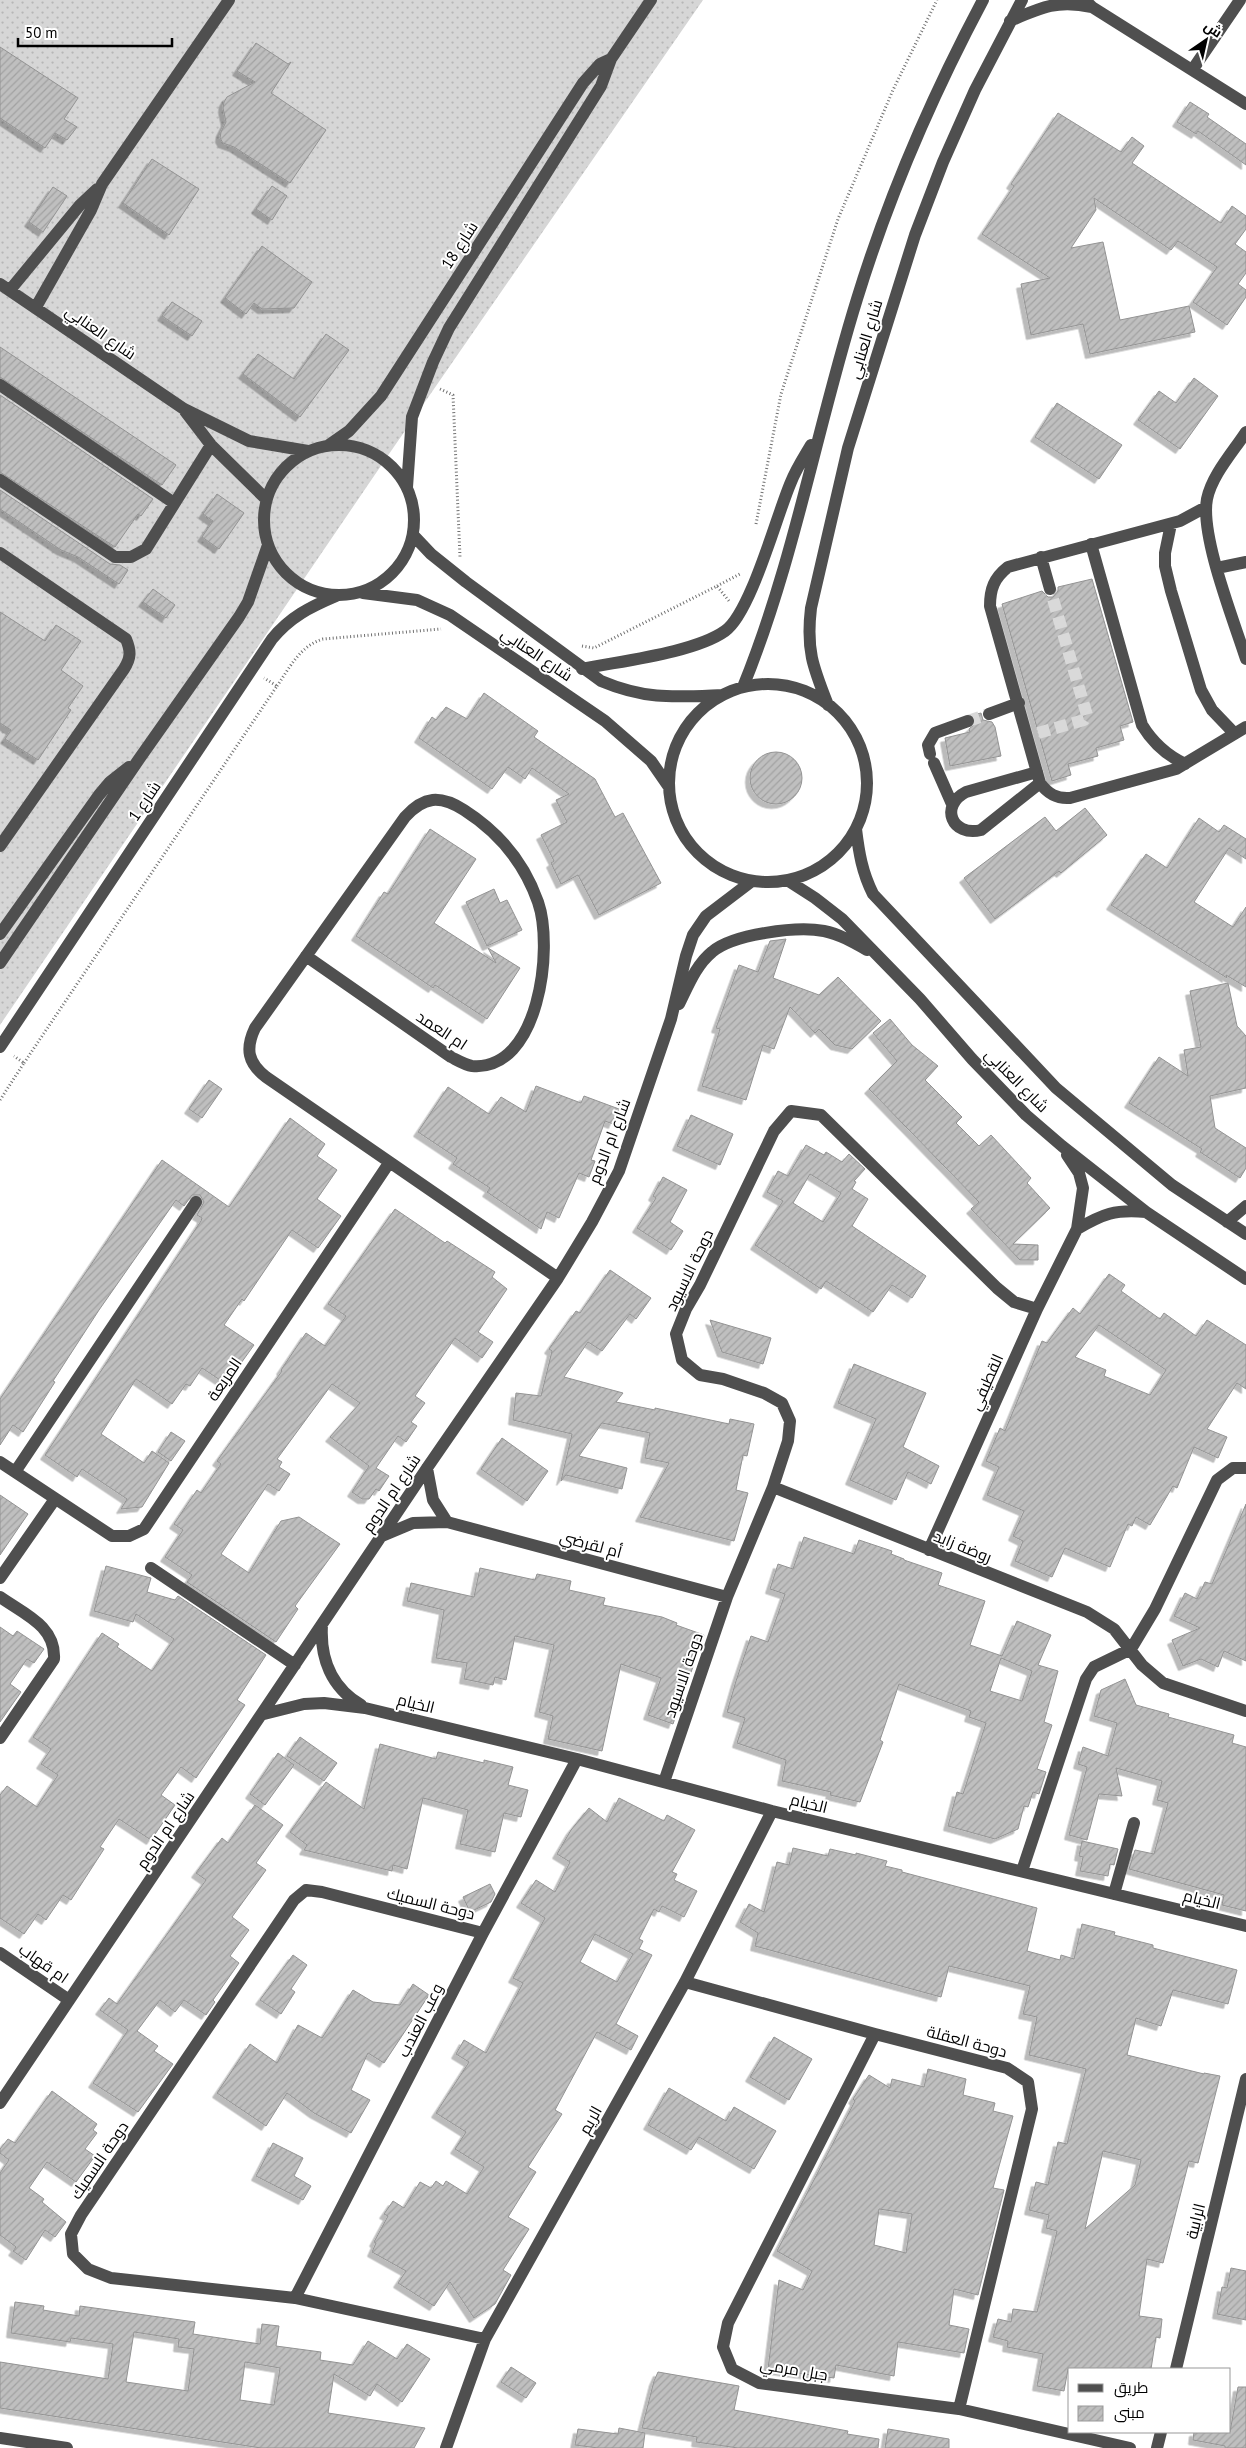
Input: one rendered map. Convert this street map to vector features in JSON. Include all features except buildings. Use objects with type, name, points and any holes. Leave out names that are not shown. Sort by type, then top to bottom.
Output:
[{"type":"street","name":"شارع 18","points":[[407,487],[412,417],[432,362],[466,299],[601,86],[611,59],[651,0]]},
{"type":"street","name":"شارع العنابي","points":[[743,687],[771,611],[856,300],[901,172],[936,93],[983,0]]},
{"type":"street","name":"شارع العنابي","points":[[828,705],[810,654],[808,634],[811,608],[848,448],[915,235],[951,144],[1022,0]]},
{"type":"street","points":[[1193,69],[1240,0]]},
{"type":"street","points":[[36,307],[91,210],[102,184],[224,2]]},
{"type":"street","points":[[1010,21],[1056,3],[1088,4],[1246,104]]},
{"type":"street","name":"شارع 18","points":[[329,445],[349,431],[381,396],[583,83],[600,64],[611,59]]},
{"type":"street","points":[[5,287],[80,205],[102,184]]},
{"type":"street","name":"شارع العنابي","points":[[5,287],[184,409],[249,442],[308,451]]},
{"type":"street","points":[[0,385],[174,503]]},
{"type":"street","name":"شارع العنابي","points":[[184,409],[211,445],[266,499]]},
{"type":"street","points":[[582,669],[700,644],[727,630],[740,614],[764,557],[791,482],[820,429]]},
{"type":"street","points":[[1246,432],[1221,469],[1207,497],[1206,507],[1206,524],[1217,568],[1246,659]]},
{"type":"street","points":[[0,480],[115,557],[132,557],[146,549],[211,445]]},
{"type":"street","points":[[329,445],[352,446],[374,454],[393,468],[407,487],[414,511],[413,535],[407,555],[395,571],[379,584],[361,592],[336,596],[314,591],[294,581],[278,565],[268,545],[263,515],[266,499],[282,471],[308,451],[329,445]]},
{"type":"street","points":[[1171,524],[1165,553],[1165,566],[1170,591],[1201,690],[1212,710],[1240,730],[1185,764],[1167,772],[1070,798],[1056,797],[1050,794],[1039,778],[1033,734],[1018,703],[990,606],[990,595],[999,574],[1008,567],[1041,557],[1171,524],[1190,517],[1206,507]]},
{"type":"street","name":"شارع العنابي","points":[[413,535],[431,554],[455,573],[582,669],[601,681],[623,691],[646,696],[669,698],[722,695]]},
{"type":"street","points":[[1091,544],[1142,725],[1156,744],[1174,759],[1185,764]]},
{"type":"street","name":"شارع 1","points":[[0,963],[137,762],[239,617],[248,602],[268,545]]},
{"type":"street","points":[[0,553],[121,636],[130,649],[130,659],[0,846]]},
{"type":"street","points":[[1041,557],[1050,589]]},
{"type":"street","points":[[1217,568],[1246,562]]},
{"type":"street","name":"شارع العنابي","points":[[361,592],[417,600],[450,615],[605,721],[651,761],[668,787]]},
{"type":"street","name":"شارع 1","points":[[4,1049],[272,639],[291,618],[308,608],[336,596]]},
{"type":"street","points":[[765,684],[788,686],[809,693],[828,705],[844,721],[857,740],[865,762],[867,785],[864,808],[856,829],[838,853],[815,870],[787,880],[752,881],[730,874],[717,867],[694,848],[680,830],[672,809],[668,787],[670,764],[674,750],[688,724],[703,708],[722,695],[743,687],[765,684]]},
{"type":"street","points":[[989,714],[1018,703]]},
{"type":"street","points":[[968,721],[935,733],[928,745],[932,759],[952,804],[951,814],[955,823],[962,830],[971,832],[981,830],[1039,778]]},
{"type":"street","name":"شارع 1","points":[[0,934],[99,795],[110,782],[137,762]]},
{"type":"street","points":[[952,804],[966,792],[1039,778]]},
{"type":"street","name":"ام العمد","points":[[306,956],[451,1057],[471,1066],[493,1064],[511,1053],[522,1034],[536,1007],[544,969],[545,936],[539,904],[530,881],[508,846],[484,823],[443,800],[428,800],[415,806],[405,817],[306,956],[255,1028],[249,1040],[248,1055],[255,1068],[266,1077],[388,1163],[558,1278]]},
{"type":"street","name":"شارع العنابي","points":[[856,829],[859,860],[864,877],[873,894],[916,942],[1068,1100],[1172,1184],[1246,1234]]},
{"type":"street","name":"شارع العنابي","points":[[787,880],[815,898],[842,919],[920,999],[972,1059],[1026,1115],[1146,1212],[1246,1279]]},
{"type":"street","name":"شارع ام الدوم","points":[[0,2103],[264,1714],[427,1468],[558,1278],[592,1222],[618,1171],[671,1019],[693,935],[706,916],[752,881]]},
{"type":"street","points":[[671,1019],[704,960],[721,945],[732,940],[753,935],[817,930],[840,936],[876,955]]},
{"type":"street","name":"دوحة الاسيود","points":[[664,1782],[727,1597],[773,1487],[788,1441],[790,1421],[782,1403],[756,1390],[723,1379],[700,1375],[682,1360],[676,1334],[686,1309],[700,1285],[774,1131],[791,1110],[821,1115],[998,1288],[1014,1302],[1037,1309]]},
{"type":"street","name":"القطيفي","points":[[930,1550],[1037,1309],[1077,1229],[1083,1188],[1079,1173],[1062,1146]]},
{"type":"street","name":"المربعة","points":[[0,1462],[112,1536],[129,1536],[144,1528],[388,1163]]},
{"type":"street","points":[[15,1472],[196,1202]]},
{"type":"street","points":[[1227,1222],[1246,1206]]},
{"type":"street","points":[[1077,1229],[1103,1214],[1126,1210],[1146,1212]]},
{"type":"street","points":[[427,1468],[433,1500],[447,1522]]},
{"type":"street","points":[[1022,1871],[1086,1678],[1094,1667],[1131,1649],[1156,1608],[1217,1480],[1233,1468],[1246,1468]]},
{"type":"street","name":"روضة زايد","points":[[773,1487],[1087,1612],[1114,1629],[1142,1666],[1163,1683],[1246,1711]]},
{"type":"street","points":[[0,1578],[55,1499]]},
{"type":"street","name":"أم لقرضي","points":[[381,1537],[413,1523],[447,1522],[727,1597]]},
{"type":"street","points":[[151,1568],[295,1665]]},
{"type":"street","points":[[0,1597],[50,1633],[55,1646],[54,1659],[0,1738]]},
{"type":"street","name":"الخيام","points":[[322,1625],[323,1653],[330,1673],[342,1690],[365,1708]]},
{"type":"street","name":"الخيام","points":[[264,1714],[304,1704],[324,1703],[365,1708],[577,1759],[772,1811],[1246,1926]]},
{"type":"street","name":"وعب العندب","points":[[295,2298],[483,1933],[577,1759]]},
{"type":"street","name":"الريم","points":[[446,2448],[485,2339],[685,1982],[772,1811]]},
{"type":"street","points":[[1114,1894],[1134,1823]]},
{"type":"street","name":"دوحة السميك","points":[[483,1933],[322,1892],[306,1890],[294,1900],[81,2215],[72,2234],[73,2254],[88,2269],[112,2278],[295,2298],[485,2339]]},
{"type":"street","name":"ام قهاب","points":[[0,1953],[69,2000]]},
{"type":"street","name":"دوحة العقلة","points":[[685,1982],[1007,2068],[1028,2082],[1032,2109],[959,2409]]},
{"type":"street","name":"جبل مرمي","points":[[875,2034],[728,2323],[723,2347],[732,2369],[759,2383],[959,2409],[1130,2448]]},
{"type":"street","name":"الرابية","points":[[1176,2368],[1246,2079]]},
{"type":"street","points":[[1157,2448],[1161,2433]]},
{"type":"street","points":[[0,2438],[67,2448]]},
{"type":"path","points":[[756,528],[782,394],[838,219],[893,90],[937,0]]},
{"type":"path","points":[[574,641],[582,646],[594,648],[743,572]]},
{"type":"path","points":[[717,586],[740,614]]},
{"type":"path","points":[[0,1100],[277,686],[251,669]]},
{"type":"path","points":[[4,1049],[24,1064]]},
{"type":"shaded area","points":[[0,0],[703,0],[389,454],[0,1025]]},
{"type":"tunnel","points":[[1038,733],[1084,720],[1087,715],[1050,589]]},
{"type":"tunnel","points":[[968,721],[989,714]]}]
